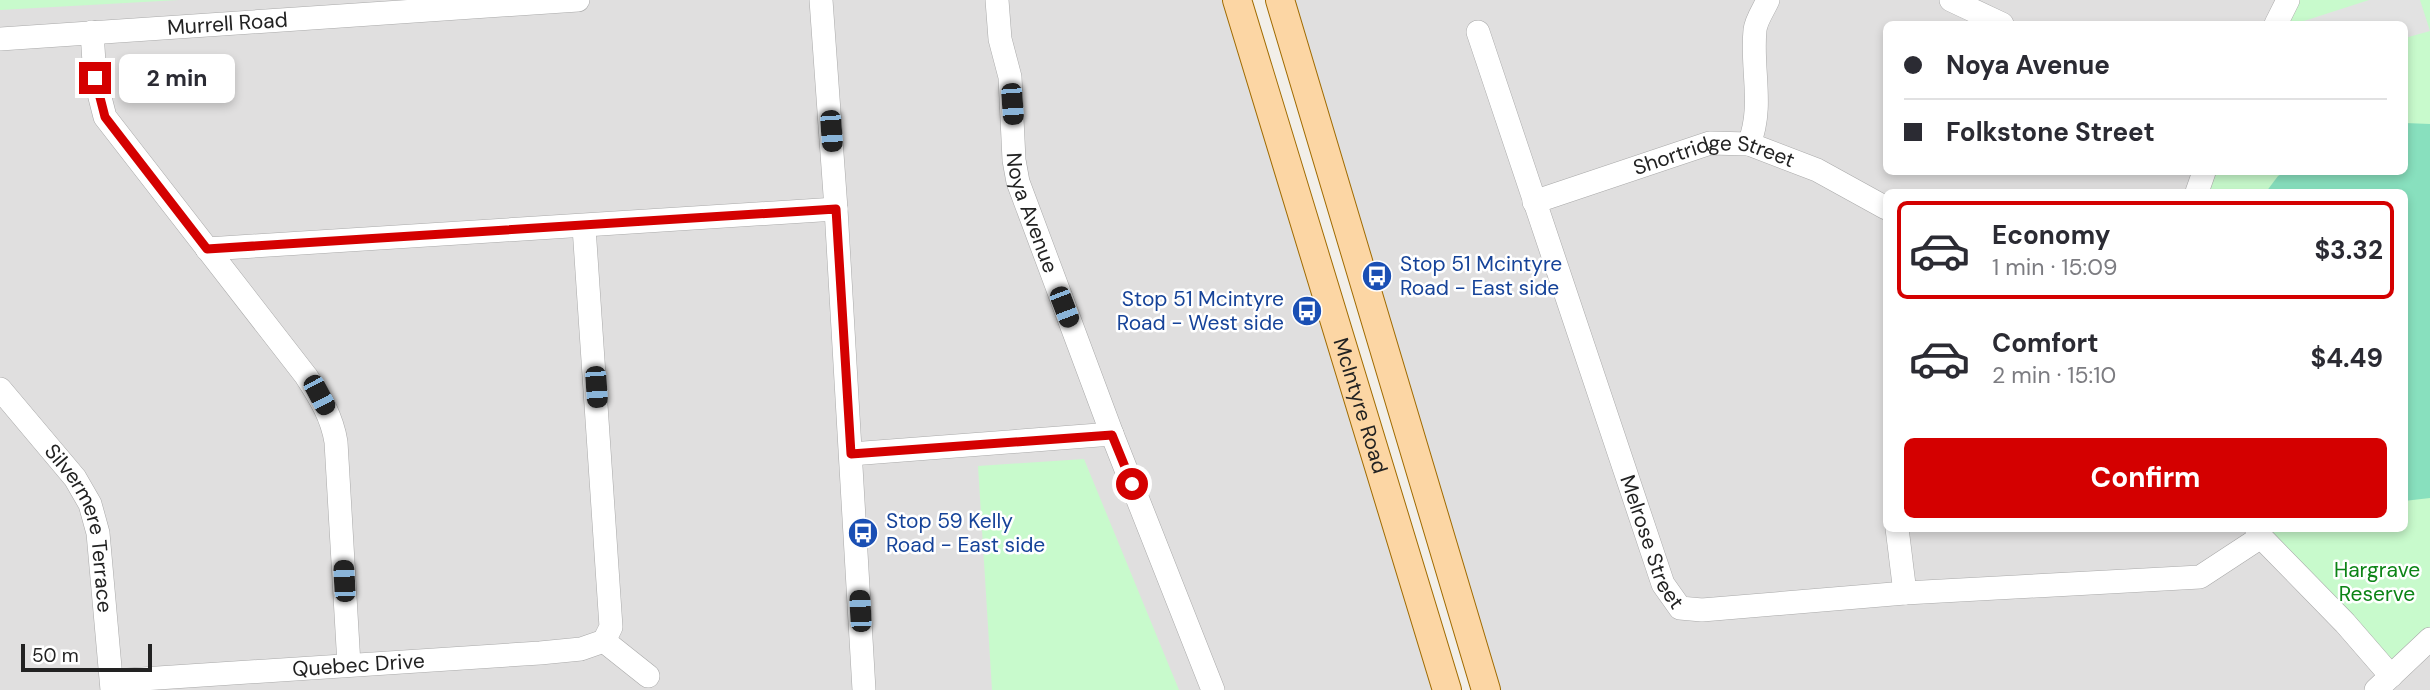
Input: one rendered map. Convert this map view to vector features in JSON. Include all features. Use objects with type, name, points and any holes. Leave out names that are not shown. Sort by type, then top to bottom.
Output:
[{"type":"main road","name":"McIntyre Road","points":[[1237,0],[1447,690]]},
{"type":"main road","name":"McIntyre Road","points":[[1280,0],[1486,690]]},
{"type":"street","name":"Murrell Road","points":[[0,39],[384,7],[578,0]]},
{"type":"street","points":[[821,0],[864,690]]},
{"type":"street","name":"Noya Avenue","points":[[997,0],[1000,39],[1010,77],[1014,160],[1018,182],[1112,435],[1213,690]]},
{"type":"street","points":[[1749,144],[1756,127],[1755,27],[1768,0]]},
{"type":"street","points":[[1951,0],[1995,21]]},
{"type":"street","points":[[2278,21],[2288,0]]},
{"type":"street","points":[[92,32],[95,78],[105,117],[306,376],[331,419],[336,442],[349,664]]},
{"type":"street","name":"Melrose Street","points":[[1478,32],[1663,584],[1680,608],[1702,610],[1905,593],[2200,577],[2258,533]]},
{"type":"street","name":"Shortridge Street","points":[[1534,202],[1710,143],[1749,144],[1817,170],[1883,206]]},
{"type":"street","points":[[207,249],[836,209]]},
{"type":"street","points":[[584,227],[611,627],[604,642],[648,676]]},
{"type":"street","name":"Silvermere Terrace","points":[[0,389],[75,478],[94,512],[112,686]]},
{"type":"street","points":[[851,454],[1112,435]]},
{"type":"street","points":[[1897,532],[1905,593]]},
{"type":"street","points":[[2258,533],[2344,623],[2384,683],[2430,639]]},
{"type":"street","name":"Quebec Drive","points":[[112,686],[349,664],[540,653],[581,649],[604,642]]},
{"type":"shaded area","points":[[0,0],[1237,0],[1447,690],[0,690]]},
{"type":"shaded area","points":[[1280,0],[2430,0],[2430,690],[1486,690]]},
{"type":"shaded area","points":[[2369,0],[2420,0],[2430,31],[2408,37],[2408,21],[2304,21]]},
{"type":"green space","points":[[0,0],[179,0],[0,10]]},
{"type":"green space","name":"Hargrave Reserve","points":[[2288,0],[2430,0],[2430,639],[2391,676],[2259,532],[2408,532],[2408,189],[2198,189],[2203,175],[2408,175],[2408,21],[2278,21]]},
{"type":"green space","points":[[2408,123],[2430,124],[2430,498],[2408,501],[2408,189],[2268,189],[2278,176],[2408,175]]},
{"type":"green space","points":[[1084,459],[1179,690],[992,690],[978,466]]},
{"type":"place","name":"Stop 51 Mcintyre Road - East side","points":[[1377,276]]},
{"type":"place","name":"Stop 51 Mcintyre Road - West side","points":[[1307,311]]},
{"type":"place","name":"Stop 59 Kelly Road - East side","points":[[863,533]]},
{"type":"route","points":[[95,78],[105,117],[207,249],[836,209],[851,454],[1112,435],[1132,484]]}]
